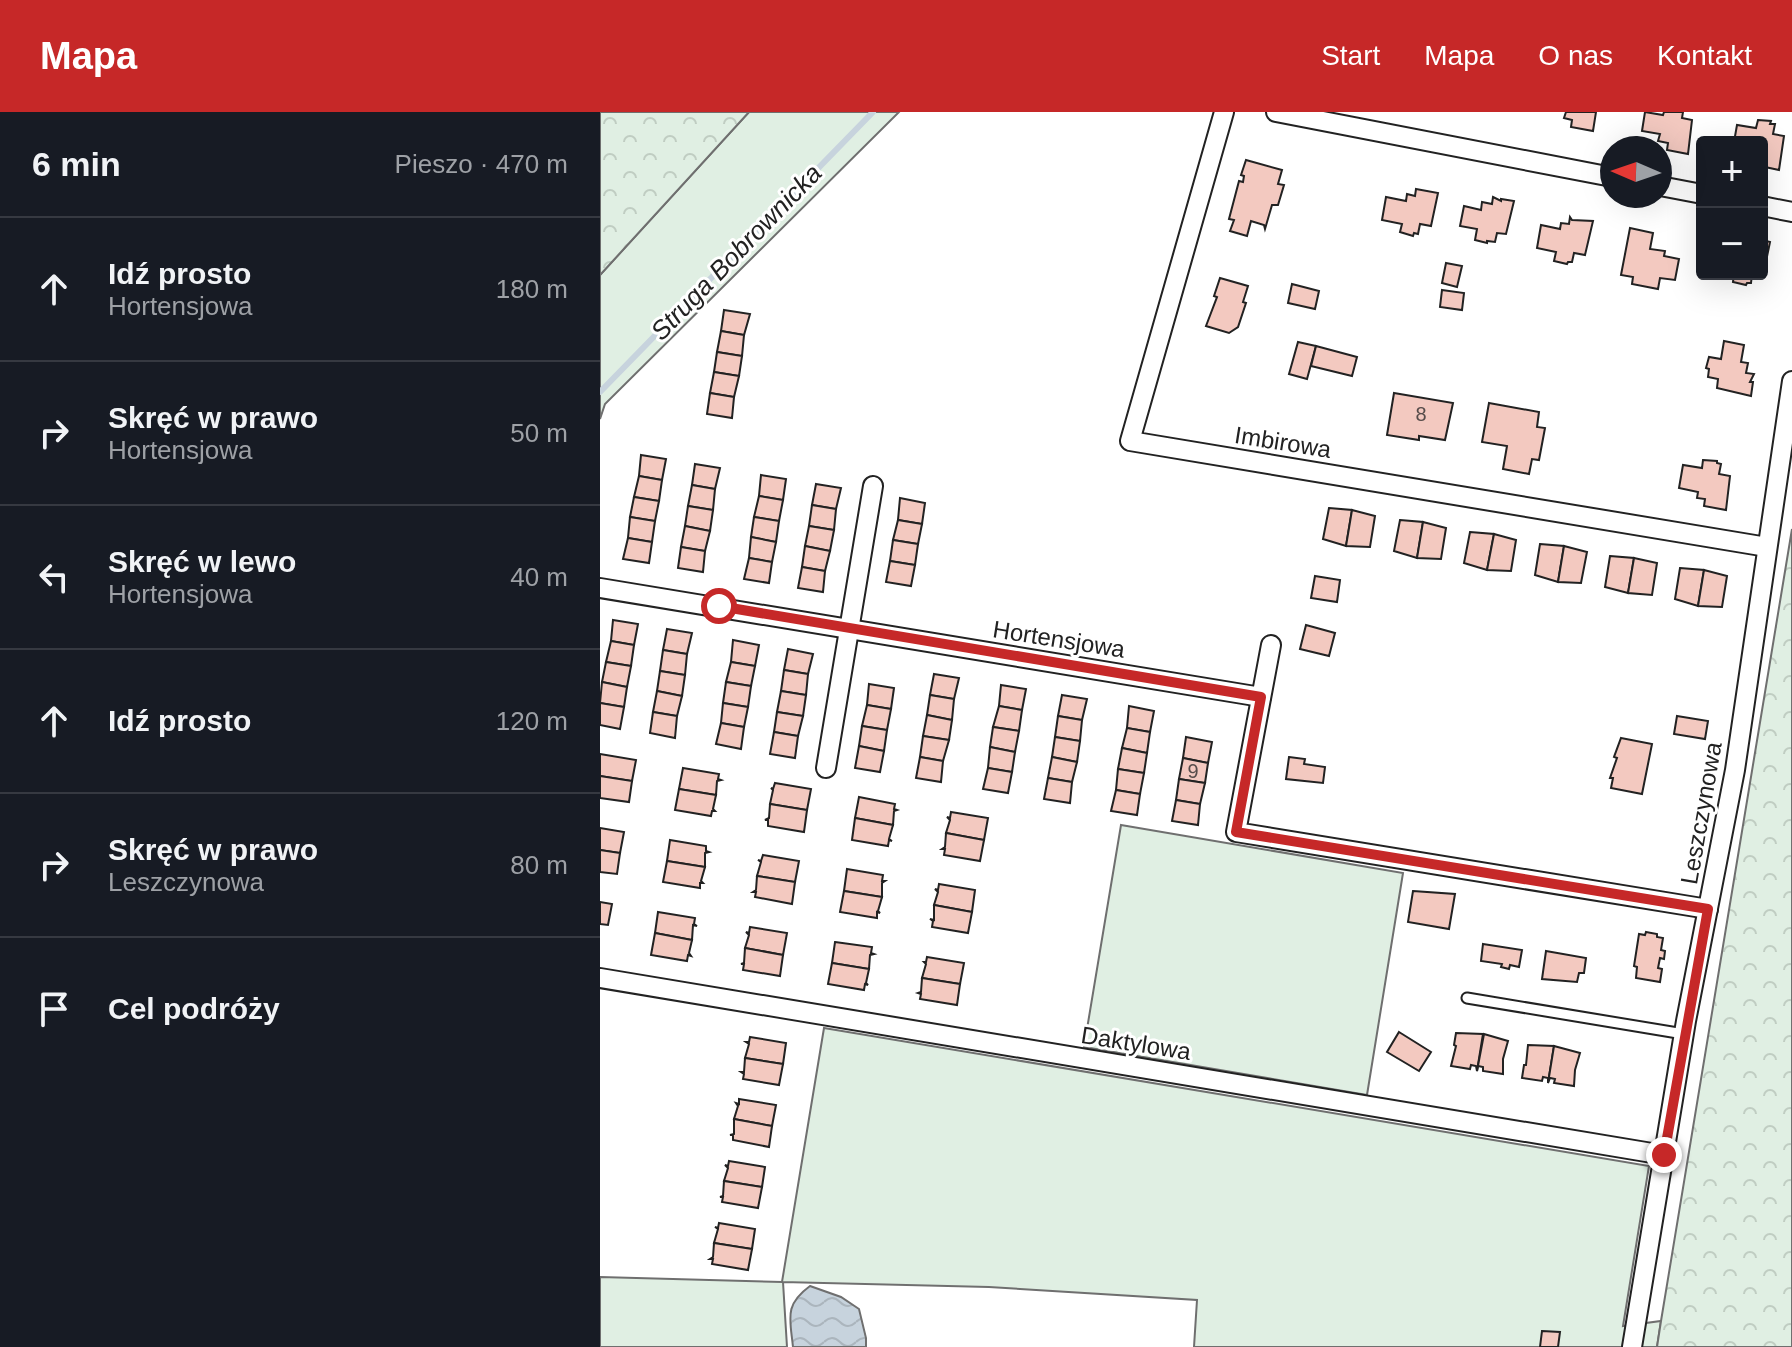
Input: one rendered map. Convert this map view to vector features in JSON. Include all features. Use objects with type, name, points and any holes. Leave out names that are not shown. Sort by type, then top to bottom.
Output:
[{"type":"street","name":"Imbirowa","points":[[1224,112],[1130,441],[1767,547]]},
{"type":"street","points":[[1276,112],[1600,175]]},
{"type":"street","points":[[1672,188],[1696,193]]},
{"type":"street","points":[[1768,207],[1792,212]]},
{"type":"street","name":"Leszczynowa","points":[[1632,1347],[1684,1034],[1735,770],[1792,381]]},
{"type":"street","points":[[826,768],[873,486]]},
{"type":"street","name":"Hortensjowa","points":[[600,588],[1261,697]]},
{"type":"street","points":[[1271,645],[1236,832],[1708,909]]},
{"type":"street","name":"Daktylowa","points":[[600,978],[1664,1155]]},
{"type":"lane","points":[[1467,998],[1684,1034]]},
{"type":"green space","points":[[600,112],[749,112],[600,275]]},
{"type":"green space","points":[[749,112],[899,112],[605,404],[600,419],[600,275]]},
{"type":"green space","points":[[1792,529],[1792,1347],[1657,1347],[1661,1321]]},
{"type":"green space","points":[[1121,825],[1403,873],[1367,1095],[1084,1047]]},
{"type":"green space","points":[[824,1028],[1649,1166],[1623,1326],[1661,1321],[1657,1347],[1194,1347],[1197,1300],[989,1287],[783,1282],[787,1347],[600,1347],[600,1277],[782,1282]]},
{"type":"water","points":[[810,1286],[841,1297],[859,1309],[866,1347],[793,1347],[792,1306]]},
{"type":"building","points":[[1566,112],[1596,112],[1593,131],[1571,127],[1572,120],[1564,118]]},
{"type":"building","points":[[1645,112],[1663,115],[1664,112],[1683,112],[1682,118],[1692,120],[1688,154],[1672,151],[1672,136],[1642,131]]},
{"type":"building","points":[[1758,120],[1771,121],[1770,124],[1775,124],[1773,134],[1784,136],[1779,170],[1768,168],[1768,136],[1735,136],[1737,125],[1756,128]]},
{"type":"building","points":[[1246,160],[1282,170],[1278,184],[1284,185],[1278,205],[1272,205],[1265,229],[1264,225],[1251,221],[1247,236],[1230,231],[1234,220],[1229,219],[1239,181],[1243,182],[1244,176],[1241,175]]},
{"type":"building","points":[[1416,189],[1438,193],[1431,226],[1420,224],[1418,234],[1414,233],[1413,236],[1400,232],[1402,224],[1382,220],[1386,197],[1406,201],[1407,194],[1415,196]]},
{"type":"building","points":[[1493,197],[1501,201],[1514,201],[1506,234],[1497,233],[1495,242],[1475,240],[1477,229],[1460,226],[1464,206],[1481,210],[1482,202],[1492,204]]},
{"type":"building","points":[[1570,217],[1572,220],[1593,221],[1585,255],[1574,253],[1572,262],[1567,264],[1554,261],[1556,252],[1537,248],[1541,225],[1560,229],[1561,223],[1569,224]]},
{"type":"building","points":[[1630,228],[1653,233],[1650,249],[1665,251],[1664,256],[1679,259],[1675,280],[1660,278],[1658,289],[1632,284],[1633,277],[1621,275]]},
{"type":"building","points":[[1446,263],[1462,266],[1457,287],[1442,283]]},
{"type":"building","points":[[1220,278],[1248,286],[1238,327],[1229,333],[1206,326],[1217,297],[1214,296]]},
{"type":"building","points":[[1733,280],[1751,280],[1746,285]]},
{"type":"building","points":[[1292,284],[1319,291],[1315,309],[1288,303]]},
{"type":"building","points":[[1442,290],[1464,293],[1462,310],[1440,307]]},
{"type":"building","points":[[724,310],[750,314],[744,335],[721,331]]},
{"type":"building","points":[[721,331],[744,335],[742,356],[717,352]]},
{"type":"building","points":[[1724,341],[1744,345],[1741,362],[1748,363],[1746,373],[1754,374],[1750,382],[1753,382],[1751,396],[1717,388],[1718,379],[1708,377],[1709,369],[1706,368],[1709,357],[1721,359]]},
{"type":"building","points":[[1298,342],[1316,346],[1307,379],[1289,374]]},
{"type":"building","points":[[1316,346],[1357,357],[1352,376],[1311,366]]},
{"type":"building","points":[[717,352],[742,356],[739,376],[714,372]]},
{"type":"building","points":[[714,372],[739,376],[734,397],[710,393]]},
{"type":"building","points":[[710,393],[734,397],[732,418],[707,414]]},
{"type":"building","points":[[1394,393],[1453,403],[1445,440],[1387,435]]},
{"type":"building","points":[[1489,403],[1539,412],[1537,427],[1545,428],[1539,460],[1532,459],[1529,474],[1503,469],[1507,446],[1482,442]]},
{"type":"building","points":[[641,455],[666,459],[662,480],[639,476]]},
{"type":"building","points":[[1703,460],[1717,461],[1721,464],[1719,474],[1730,476],[1726,510],[1704,506],[1705,499],[1697,498],[1698,492],[1679,488],[1683,465],[1702,468]]},
{"type":"building","points":[[695,464],[720,468],[715,489],[692,485]]},
{"type":"building","points":[[761,475],[786,479],[783,500],[759,496]]},
{"type":"building","points":[[639,476],[662,480],[659,501],[634,497]]},
{"type":"building","points":[[816,484],[841,488],[836,509],[812,505]]},
{"type":"building","points":[[692,485],[715,489],[713,510],[688,506]]},
{"type":"building","points":[[759,496],[783,500],[779,521],[754,517]]},
{"type":"building","points":[[634,497],[659,501],[655,521],[630,517]]},
{"type":"building","points":[[900,498],[925,503],[922,524],[898,520]]},
{"type":"building","points":[[812,505],[836,509],[834,530],[809,526]]},
{"type":"building","points":[[688,506],[713,510],[710,531],[685,526]]},
{"type":"building","points":[[1329,508],[1352,510],[1346,546],[1323,539]]},
{"type":"building","points":[[1352,510],[1375,516],[1370,547],[1346,546]]},
{"type":"building","points":[[630,517],[655,521],[652,542],[628,538]]},
{"type":"building","points":[[754,517],[779,521],[776,542],[751,537]]},
{"type":"building","points":[[898,520],[922,524],[918,544],[893,540]]},
{"type":"building","points":[[1400,520],[1423,522],[1417,558],[1394,551]]},
{"type":"building","points":[[1423,522],[1446,528],[1441,559],[1417,558]]},
{"type":"building","points":[[685,526],[710,531],[705,551],[681,547]]},
{"type":"building","points":[[809,526],[834,530],[830,551],[805,546]]},
{"type":"building","points":[[1470,532],[1494,534],[1487,570],[1464,563]]},
{"type":"building","points":[[1494,534],[1516,540],[1511,571],[1487,570]]},
{"type":"building","points":[[751,537],[776,542],[772,562],[749,558]]},
{"type":"building","points":[[628,538],[652,542],[649,563],[623,559]]},
{"type":"building","points":[[893,540],[918,544],[915,565],[890,561]]},
{"type":"building","points":[[1540,544],[1564,546],[1558,582],[1535,575]]},
{"type":"building","points":[[805,546],[830,551],[825,571],[802,567]]},
{"type":"building","points":[[1564,546],[1587,552],[1581,583],[1558,582]]},
{"type":"building","points":[[681,547],[705,551],[703,572],[678,568]]},
{"type":"building","points":[[1610,556],[1634,558],[1628,593],[1605,587]]},
{"type":"building","points":[[749,558],[772,562],[769,583],[744,579]]},
{"type":"building","points":[[1634,558],[1657,563],[1652,595],[1628,593]]},
{"type":"building","points":[[890,561],[915,565],[911,586],[886,582]]},
{"type":"building","points":[[802,567],[825,571],[823,592],[798,588]]},
{"type":"building","points":[[1680,568],[1704,570],[1698,606],[1675,599]]},
{"type":"building","points":[[1704,570],[1727,576],[1722,607],[1698,606]]},
{"type":"building","points":[[1315,576],[1340,580],[1337,602],[1311,598]]},
{"type":"building","points":[[613,620],[638,624],[634,645],[611,641]]},
{"type":"building","points":[[1306,625],[1335,633],[1329,656],[1300,649]]},
{"type":"building","points":[[667,629],[692,633],[687,654],[663,650]]},
{"type":"building","points":[[733,640],[759,645],[755,666],[731,662]]},
{"type":"building","points":[[611,641],[634,645],[631,666],[606,662]]},
{"type":"building","points":[[788,649],[813,654],[808,674],[784,670]]},
{"type":"building","points":[[663,650],[687,654],[685,675],[660,671]]},
{"type":"building","points":[[606,662],[631,666],[627,687],[602,682]]},
{"type":"building","points":[[731,662],[755,666],[751,686],[726,682]]},
{"type":"building","points":[[784,670],[808,674],[806,695],[781,691]]},
{"type":"building","points":[[660,671],[685,675],[682,696],[657,691]]},
{"type":"building","points":[[934,674],[959,678],[954,699],[930,695]]},
{"type":"building","points":[[602,682],[627,687],[624,707],[600,703]]},
{"type":"building","points":[[726,682],[751,686],[748,707],[723,703]]},
{"type":"building","points":[[869,684],[894,688],[891,709],[867,705]]},
{"type":"building","points":[[1001,685],[1026,689],[1022,710],[999,706]]},
{"type":"building","points":[[657,691],[682,696],[677,716],[653,712]]},
{"type":"building","points":[[781,691],[806,695],[803,716],[777,712]]},
{"type":"building","points":[[930,695],[954,699],[952,720],[927,715]]},
{"type":"building","points":[[1062,695],[1087,699],[1082,720],[1058,716]]},
{"type":"building","points":[[600,703],[624,707],[620,729],[600,725]]},
{"type":"building","points":[[723,703],[748,707],[744,727],[721,723]]},
{"type":"building","points":[[867,705],[891,709],[887,730],[862,726]]},
{"type":"building","points":[[999,706],[1022,710],[1019,731],[993,727]]},
{"type":"building","points":[[1129,706],[1154,711],[1150,732],[1127,728]]},
{"type":"building","points":[[653,712],[677,716],[675,738],[650,733]]},
{"type":"building","points":[[777,712],[803,716],[798,736],[774,732]]},
{"type":"building","points":[[927,715],[952,720],[949,740],[923,736]]},
{"type":"building","points":[[1058,716],[1082,720],[1080,741],[1055,737]]},
{"type":"building","points":[[1677,716],[1708,721],[1705,739],[1674,734]]},
{"type":"building","points":[[721,723],[744,727],[741,749],[716,744]]},
{"type":"building","points":[[862,726],[887,730],[884,751],[859,746]]},
{"type":"building","points":[[993,727],[1019,731],[1015,752],[990,747]]},
{"type":"building","points":[[1127,728],[1150,732],[1147,753],[1122,748]]},
{"type":"building","points":[[774,732],[798,736],[795,758],[770,754]]},
{"type":"building","points":[[923,736],[949,740],[943,761],[920,757]]},
{"type":"building","points":[[1055,737],[1080,741],[1077,762],[1052,757]]},
{"type":"building","points":[[1186,737],[1212,742],[1208,763],[1183,758]]},
{"type":"building","points":[[1621,738],[1652,744],[1642,794],[1611,788],[1613,778],[1610,778],[1617,758],[1614,757]]},
{"type":"building","points":[[859,746],[884,751],[880,772],[855,768]]},
{"type":"building","points":[[990,747],[1015,752],[1012,772],[988,768]]},
{"type":"building","points":[[1122,748],[1147,753],[1144,773],[1118,769]]},
{"type":"building","points":[[600,754],[636,760],[632,781],[600,776]]},
{"type":"building","points":[[920,757],[943,761],[941,782],[916,778]]},
{"type":"building","points":[[1052,757],[1077,762],[1072,782],[1048,778]]},
{"type":"building","points":[[1289,757],[1305,759],[1304,764],[1325,767],[1323,783],[1286,779]]},
{"type":"building","points":[[1183,758],[1208,763],[1205,783],[1179,779]]},
{"type":"building","points":[[683,768],[719,774],[718,779],[721,780],[717,781],[716,795],[679,789]]},
{"type":"building","points":[[988,768],[1012,772],[1008,793],[983,789]]},
{"type":"building","points":[[1118,769],[1144,773],[1140,794],[1116,790]]},
{"type":"building","points":[[600,776],[632,781],[629,802],[600,798]]},
{"type":"building","points":[[1048,778],[1072,782],[1070,803],[1044,799]]},
{"type":"building","points":[[1179,779],[1205,783],[1200,804],[1176,800]]},
{"type":"building","points":[[775,783],[811,789],[807,810],[770,804],[771,788]]},
{"type":"building","points":[[679,789],[716,795],[715,811],[711,816],[675,810]]},
{"type":"building","points":[[1116,790],[1140,794],[1137,815],[1111,811]]},
{"type":"building","points":[[859,797],[895,804],[894,809],[897,810],[894,811],[893,825],[855,818]]},
{"type":"building","points":[[1176,800],[1200,804],[1198,825],[1172,821]]},
{"type":"building","points":[[770,804],[807,810],[804,832],[768,826],[768,820],[765,820],[769,818]]},
{"type":"building","points":[[951,812],[988,818],[984,840],[946,833],[950,820],[947,817],[950,818]]},
{"type":"building","points":[[855,818],[893,825],[889,839],[892,841],[889,840],[888,846],[852,840]]},
{"type":"building","points":[[600,828],[624,832],[620,853],[600,850]]},
{"type":"building","points":[[946,833],[984,840],[980,861],[944,855],[945,849],[942,849],[945,847]]},
{"type":"building","points":[[670,840],[706,846],[709,852],[705,853],[705,867],[667,861]]},
{"type":"building","points":[[600,850],[620,853],[617,874],[600,872]]},
{"type":"building","points":[[763,855],[799,861],[795,882],[757,876],[761,862],[758,860],[761,861]]},
{"type":"building","points":[[667,861],[705,867],[700,888],[663,882]]},
{"type":"building","points":[[847,869],[883,875],[882,897],[844,891]]},
{"type":"building","points":[[757,876],[795,882],[792,904],[755,897],[756,892],[753,892],[756,890]]},
{"type":"building","points":[[939,884],[975,890],[972,912],[934,905],[938,892],[935,889],[938,890]]},
{"type":"building","points":[[844,891],[882,897],[877,918],[840,912]]},
{"type":"building","points":[[1413,891],[1455,894],[1449,929],[1408,922]]},
{"type":"building","points":[[600,902],[612,904],[608,925],[600,924]]},
{"type":"building","points":[[934,905],[972,912],[968,933],[932,927],[933,921],[930,919],[934,920]]},
{"type":"building","points":[[658,912],[695,918],[694,924],[697,926],[693,925],[692,940],[655,933]]},
{"type":"building","points":[[750,927],[787,933],[783,955],[745,948],[749,935],[746,932],[749,933]]},
{"type":"building","points":[[1646,932],[1663,938],[1661,950],[1665,951],[1664,959],[1660,958],[1658,968],[1662,969],[1660,982],[1636,978],[1637,967],[1634,966],[1639,934],[1645,935]]},
{"type":"building","points":[[655,933],[692,940],[691,956],[688,955],[687,961],[651,955]]},
{"type":"building","points":[[835,942],[872,947],[871,953],[874,954],[870,955],[869,969],[832,963]]},
{"type":"building","points":[[1483,944],[1522,950],[1519,967],[1510,965],[1509,969],[1501,967],[1502,964],[1481,961]]},
{"type":"building","points":[[745,948],[783,955],[780,976],[743,970],[744,964],[741,964],[744,963]]},
{"type":"building","points":[[1546,951],[1586,958],[1584,973],[1579,973],[1577,982],[1542,979]]},
{"type":"building","points":[[927,957],[964,963],[960,984],[922,978]]},
{"type":"building","points":[[832,963],[869,969],[868,985],[865,984],[864,990],[828,984]]},
{"type":"building","points":[[922,978],[960,984],[957,1005],[920,999],[921,994],[918,993],[921,992]]},
{"type":"building","points":[[1399,1032],[1431,1052],[1419,1071],[1387,1052]]},
{"type":"building","points":[[1456,1033],[1483,1034],[1477,1071],[1476,1066],[1471,1065],[1470,1069],[1451,1066]]},
{"type":"building","points":[[1484,1034],[1508,1041],[1503,1074],[1483,1071],[1483,1067],[1478,1066],[1477,1071]]},
{"type":"building","points":[[750,1037],[786,1043],[783,1064],[745,1058],[749,1044],[746,1042]]},
{"type":"building","points":[[1528,1045],[1554,1046],[1548,1083],[1548,1078],[1543,1077],[1542,1081],[1522,1078]]},
{"type":"building","points":[[1554,1046],[1580,1053],[1574,1086],[1554,1083],[1555,1079],[1550,1078],[1548,1083]]},
{"type":"building","points":[[745,1058],[783,1064],[779,1085],[743,1079],[741,1072],[744,1072]]},
{"type":"building","points":[[739,1099],[776,1105],[772,1126],[734,1119]]},
{"type":"building","points":[[734,1119],[772,1126],[769,1147],[733,1140],[733,1135],[730,1135],[734,1134]]},
{"type":"building","points":[[729,1161],[765,1167],[762,1187],[724,1181],[728,1168],[725,1165],[728,1166]]},
{"type":"building","points":[[724,1181],[762,1187],[758,1208],[722,1202],[723,1197],[720,1197],[723,1196]]},
{"type":"building","points":[[719,1223],[755,1229],[752,1249],[714,1243],[718,1229],[715,1227],[718,1228]]},
{"type":"building","points":[[714,1243],[752,1249],[748,1270],[712,1264],[713,1259],[710,1259],[713,1257]]},
{"type":"building","points":[[1542,1331],[1560,1332],[1558,1347],[1540,1347]]},
{"type":"waterway","name":"Struga Bobrownicka","points":[[600,392],[873,112]]},
{"type":"route","points":[[719,606],[1261,697],[1236,832],[1708,909],[1664,1155]]}]
